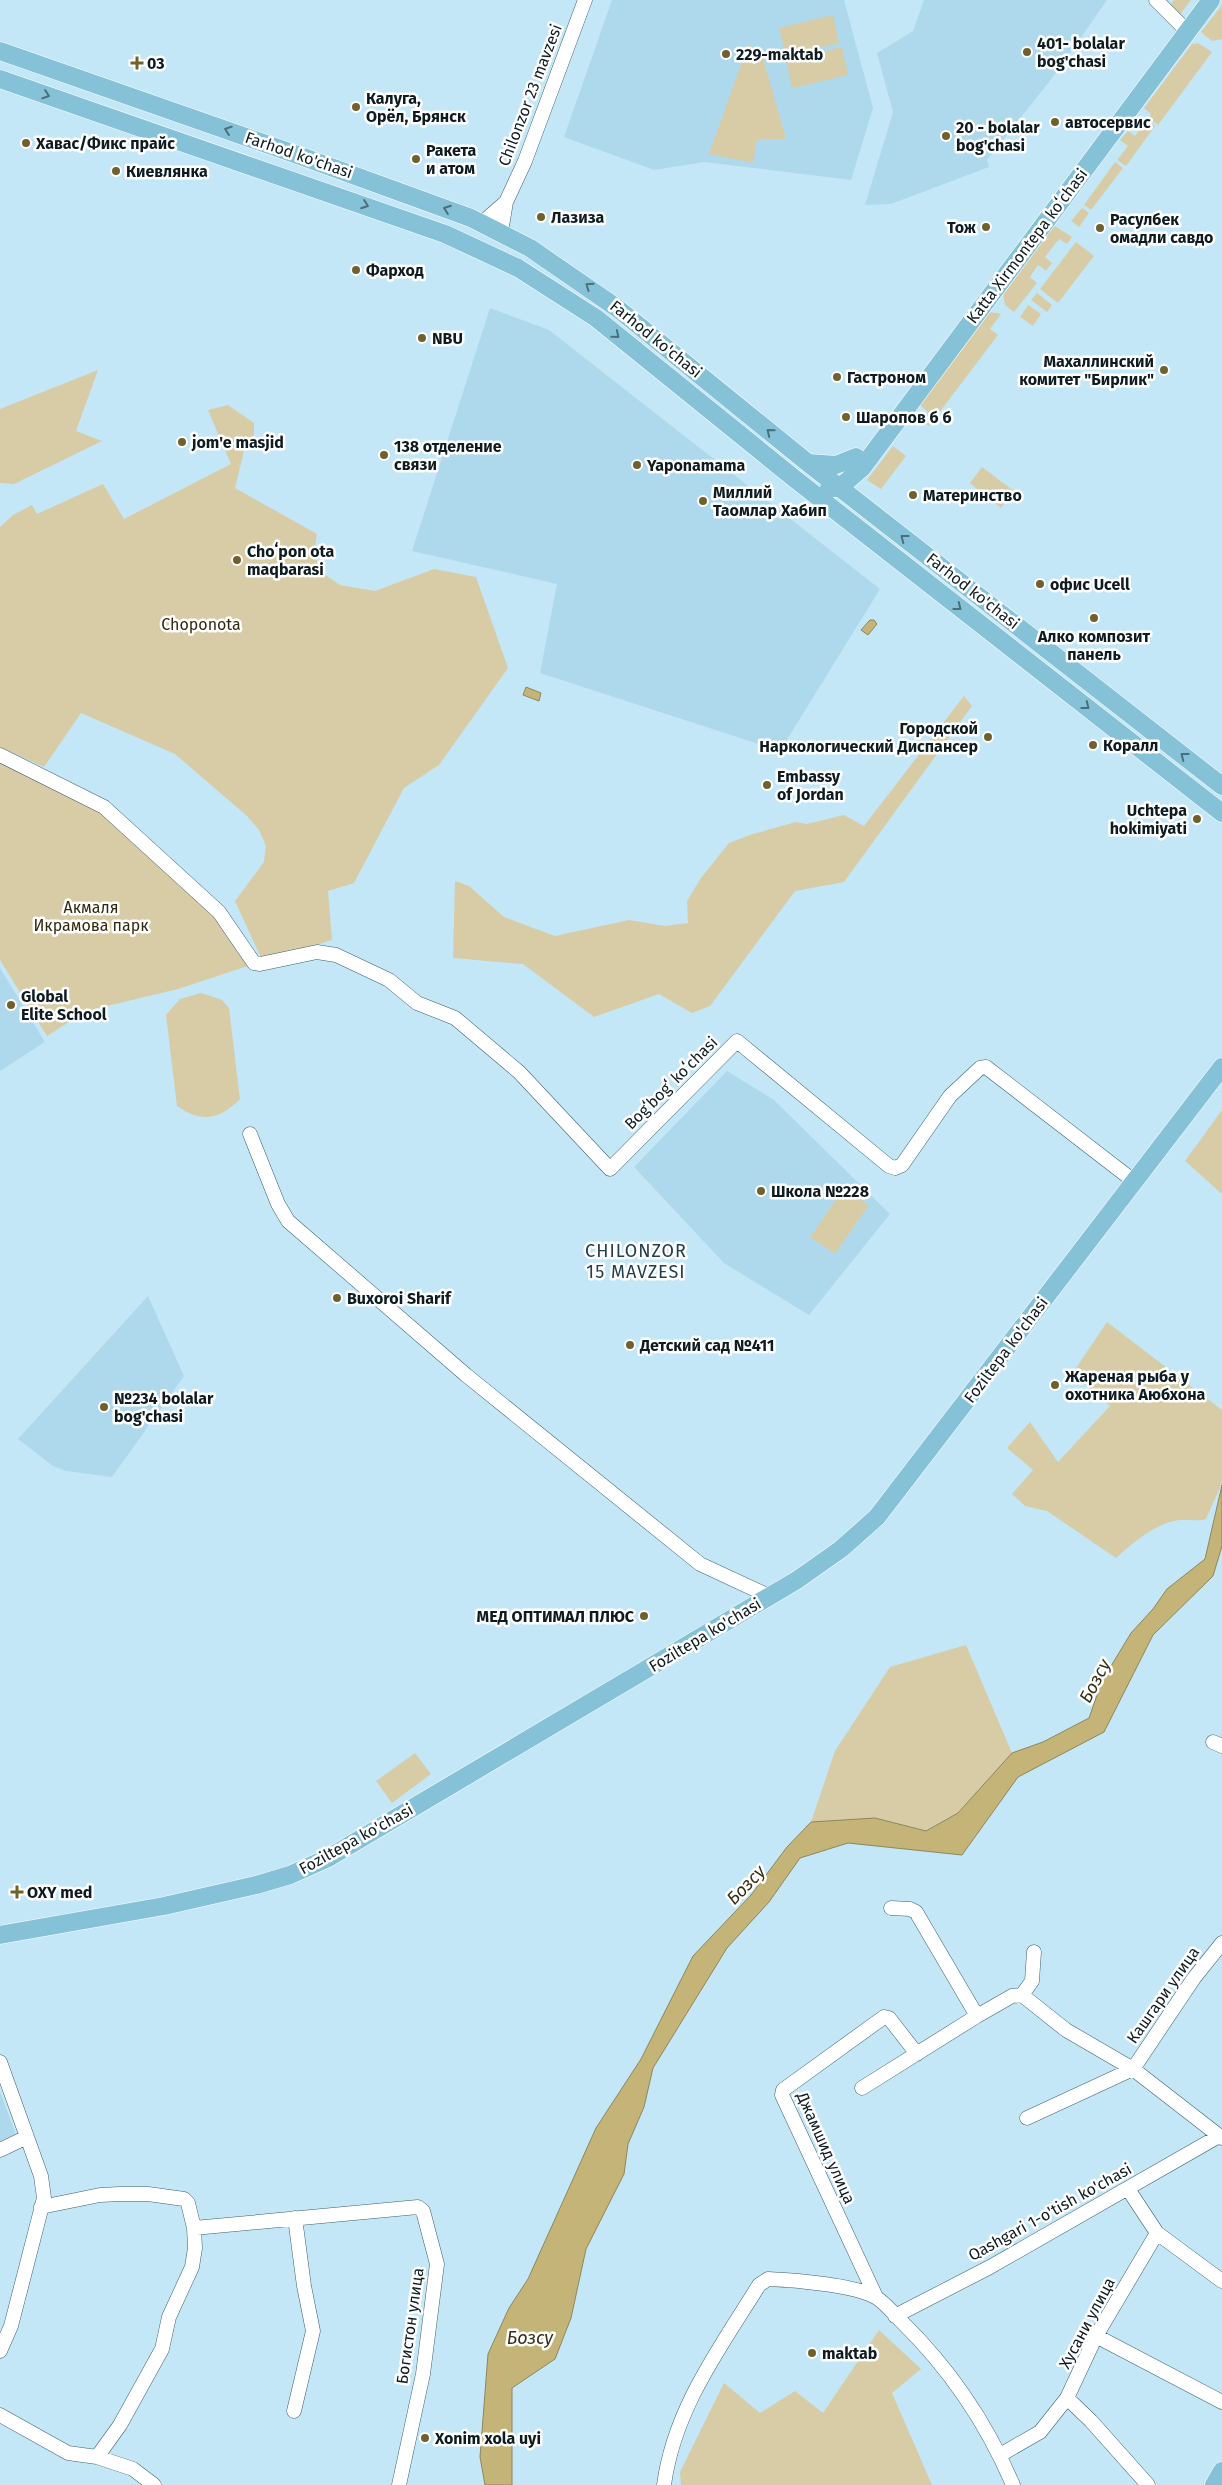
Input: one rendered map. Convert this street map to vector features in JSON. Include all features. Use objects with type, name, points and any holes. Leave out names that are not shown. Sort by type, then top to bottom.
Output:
[{"type":"main road","name":"Katta Xirmontepa koʻchasi","points":[[1183,29],[1199,0]]},
{"type":"main road","name":"Katta Xirmontepa koʻchasi","points":[[839,488],[850,480],[859,463],[1183,29],[1211,0]]},
{"type":"main road","name":"Farhod ko'chasi","points":[[0,51],[343,171],[502,232],[597,292],[839,488],[1222,786]]},
{"type":"main road","name":"Farhod ko'chasi","points":[[0,79],[297,181],[462,241],[548,286],[596,318],[795,480],[1222,813]]},
{"type":"main road","points":[[297,181],[307,171],[306,158]]},
{"type":"main road","points":[[334,194],[334,181],[343,171]]},
{"type":"main road","points":[[808,463],[859,463],[861,489],[870,512]]},
{"type":"main road","points":[[795,480],[831,489],[839,488],[839,496],[847,520]]},
{"type":"main road","name":"Foziltepa ko'chasi","points":[[0,1935],[164,1906],[256,1885],[306,1868],[328,1858],[772,1600],[841,1549],[877,1517],[1222,1067]]},
{"type":"main road","name":"Foziltepa ko'chasi","points":[[0,1946],[166,1916],[259,1894],[311,1877],[355,1855],[454,1796],[845,1555],[884,1522],[972,1412],[1222,1084]]},
{"type":"main road","points":[[1214,2485],[1222,2471]]},
{"type":"street","name":"Chilonzor 23 mavzesi","points":[[502,232],[506,202],[526,160],[585,0]]},
{"type":"street","points":[[1156,0],[1183,29]]},
{"type":"street","name":"Chilonzor 23 mavzesi","points":[[482,223],[506,202]]},
{"type":"street","name":"Bogʻbogʻ koʻchasi","points":[[0,755],[104,807],[219,912],[254,963],[260,964],[317,952],[336,955],[388,980],[417,1003],[455,1018],[519,1072],[610,1169],[738,1041],[889,1166],[895,1168],[902,1165],[950,1096],[980,1068],[986,1067],[1135,1182]]},
{"type":"street","points":[[250,1134],[278,1204],[293,1226],[466,1375],[700,1564],[761,1590],[772,1600]]},
{"type":"street","points":[[891,1908],[910,1909],[916,1912],[977,2016]]},
{"type":"street","name":"Кашгари улица","points":[[1027,2118],[1133,2068],[1194,1978],[1222,1943]]},
{"type":"street","points":[[862,2088],[977,2016],[1012,1996],[1022,1995],[1032,1981],[1034,1952]]},
{"type":"street","name":"Кашгари улица","points":[[1022,1995],[1066,2030],[1133,2068],[1221,2137]]},
{"type":"street","name":"Джамшид улица","points":[[917,2054],[889,2018],[884,2017],[783,2090],[782,2095],[876,2297],[928,2348],[946,2370],[1000,2455],[1013,2485]]},
{"type":"street","points":[[0,2062],[44,2187],[41,2207],[11,2326],[0,2351]]},
{"type":"street","points":[[0,2150],[27,2137]]},
{"type":"street","name":"Qashgari 1-o'tish ko'chasi","points":[[895,2316],[990,2267],[1221,2137]]},
{"type":"street","points":[[1128,2189],[1157,2233],[1222,2281]]},
{"type":"street","points":[[41,2207],[100,2195],[120,2194],[179,2198],[188,2203],[194,2228],[195,2258],[169,2317],[162,2349],[120,2425],[97,2457]]},
{"type":"street","name":"Богистон улица","points":[[194,2228],[418,2207],[422,2211],[437,2264],[423,2374],[399,2485]]},
{"type":"street","points":[[294,2411],[313,2331],[304,2286],[295,2218]]},
{"type":"street","name":"Хусани улица","points":[[1000,2455],[1040,2432],[1067,2398],[1096,2336],[1157,2233]]},
{"type":"street","name":"Джамшид улица","points":[[664,2485],[667,2462],[696,2385],[759,2285],[768,2278],[784,2279],[849,2288],[876,2297]]},
{"type":"street","points":[[1096,2336],[1222,2402]]},
{"type":"street","points":[[1067,2398],[1091,2421],[1148,2485]]},
{"type":"street","points":[[0,2415],[68,2453],[97,2457],[133,2469],[154,2485]]},
{"type":"shaded area","name":"229-maktab","points":[[612,0],[844,0],[873,108],[851,180],[704,162],[654,170],[564,137]]},
{"type":"shaded area","name":"20 - bolalar bog'chasi","points":[[924,0],[1107,0],[1056,73],[987,160],[989,167],[891,204],[865,205],[893,112],[877,53],[913,31]]},
{"type":"shaded area","points":[[490,308],[549,330],[880,589],[780,751],[540,673],[557,584],[412,551]]},
{"type":"shaded area","name":"Global Elite School","points":[[0,968],[45,1042],[0,1071]]},
{"type":"shaded area","name":"Школа №228","points":[[727,1071],[774,1100],[890,1214],[809,1315],[724,1263],[634,1167]]},
{"type":"shaded area","name":"№234 bolalar bog'chasi","points":[[148,1296],[184,1376],[112,1477],[66,1471],[53,1466],[18,1439]]},
{"type":"shaded area","points":[[0,2092],[16,2135],[0,2143]]},
{"type":"green space","points":[[1174,0],[1191,0],[1178,17],[1170,6]]},
{"type":"green space","points":[[1222,5],[1222,39],[1212,41],[1201,32]]},
{"type":"green space","points":[[833,15],[839,43],[786,56],[779,28]]},
{"type":"green space","points":[[1198,43],[1212,52],[1158,125],[1149,118],[1151,114],[1144,108],[1192,44]]},
{"type":"green space","points":[[748,45],[761,51],[786,139],[757,139],[753,163],[709,154]]},
{"type":"green space","points":[[842,47],[848,75],[792,88],[786,60]]},
{"type":"green space","points":[[1147,120],[1155,126],[1126,166],[1117,160],[1128,146],[1120,140],[1128,131],[1135,136]]},
{"type":"green space","points":[[1115,162],[1123,168],[1091,210],[1084,205]]},
{"type":"green space","points":[[1082,208],[1089,213],[1079,227],[1071,221]]},
{"type":"green space","points":[[1055,226],[1072,237],[1067,244],[1059,239],[1045,257],[1052,263],[1046,271],[1038,265],[1030,277],[1037,283],[1014,312],[1005,305],[1003,294]]},
{"type":"green space","points":[[1076,242],[1094,256],[1058,303],[1040,289]]},
{"type":"green space","points":[[1037,293],[1052,305],[1047,312],[1031,300]]},
{"type":"green space","points":[[1028,305],[1041,314],[1033,326],[1020,317]]},
{"type":"green space","points":[[990,312],[1001,314],[990,329],[998,335],[929,426],[921,421],[928,412],[920,405]]},
{"type":"green space","points":[[98,370],[76,431],[102,441],[14,484],[0,483],[0,409]]},
{"type":"green space","name":"Choponota","points":[[228,405],[254,423],[254,434],[244,451],[235,488],[317,534],[315,547],[318,570],[340,585],[375,591],[434,569],[476,577],[508,668],[439,765],[404,788],[354,883],[328,891],[332,940],[263,962],[235,901],[264,862],[266,846],[259,830],[247,816],[175,754],[81,713],[44,767],[0,747],[0,527],[13,515],[32,505],[37,514],[103,484],[124,519],[231,464],[208,410]]},
{"type":"green space","points":[[893,446],[906,456],[881,489],[867,480]]},
{"type":"green space","points":[[982,467],[1014,491],[1001,508],[970,483]]},
{"type":"green space","points":[[964,696],[972,706],[844,882],[795,891],[710,1006],[692,1013],[659,994],[594,1017],[523,964],[453,958],[455,881],[469,886],[504,917],[555,936],[629,920],[665,926],[688,923],[687,901],[701,878],[729,843],[796,822],[807,824],[844,815],[864,826]]},
{"type":"green space","name":"Акмаля Икрамова парк","points":[[0,762],[100,806],[222,907],[254,964],[178,989],[86,1011],[47,1036],[0,960]]},
{"type":"green space","points":[[201,993],[222,1000],[229,1008],[240,1099],[225,1111],[210,1117],[194,1115],[177,1106],[166,1015],[180,999]]},
{"type":"green space","points":[[1222,1110],[1222,1194],[1185,1161]]},
{"type":"green space","points":[[844,1188],[869,1205],[835,1254],[810,1237]]},
{"type":"green space","points":[[1107,1322],[1222,1410],[1222,1483],[1206,1519],[1179,1520],[1161,1525],[1137,1540],[1116,1558],[1047,1511],[1025,1506],[1012,1494],[1033,1470],[1007,1448],[1030,1422],[1058,1462],[1110,1406],[1072,1374]]},
{"type":"green space","points":[[966,1645],[1012,1753],[958,1813],[926,1831],[875,1818],[811,1822],[835,1751],[890,1667]]},
{"type":"green space","points":[[415,1753],[431,1774],[392,1803],[376,1781]]},
{"type":"green space","points":[[879,2330],[921,2369],[892,2393],[932,2485],[681,2485],[680,2472],[724,2383],[760,2413],[795,2391],[823,2413]]},
{"type":"water","points":[[870,620],[874,620],[877,624],[868,635],[861,630]]},
{"type":"water","points":[[526,687],[541,693],[539,701],[523,695]]},
{"type":"water","name":"Бозсу","points":[[1222,1485],[1222,1546],[1213,1576],[1153,1635],[1104,1732],[1018,1777],[962,1855],[848,1843],[800,1858],[769,1902],[727,1948],[653,2068],[644,2107],[628,2144],[624,2174],[586,2249],[571,2318],[555,2359],[512,2388],[512,2485],[485,2485],[480,2457],[488,2354],[509,2308],[528,2279],[596,2128],[641,2059],[693,1956],[751,1895],[787,1847],[811,1822],[875,1818],[926,1831],[958,1813],[1012,1753],[1043,1742],[1089,1718],[1102,1681],[1131,1633],[1153,1609],[1167,1589],[1205,1559]]},
{"type":"place","name":"401- bolalar bog'chasi","points":[[1027,52]]},
{"type":"place","name":"229-maktab","points":[[726,54]]},
{"type":"place","name":"03","points":[[137,63]]},
{"type":"place","name":"Калуга, Орёл, Брянск","points":[[356,107]]},
{"type":"place","name":"автосервис","points":[[1055,122]]},
{"type":"place","name":"20 - bolalar bog'chasi","points":[[946,136]]},
{"type":"place","name":"Хавас/Фикс прайс","points":[[26,143]]},
{"type":"place","name":"Ракета и атом","points":[[416,159]]},
{"type":"place","name":"Киевлянка","points":[[116,171]]},
{"type":"place","name":"Лазиза","points":[[541,217]]},
{"type":"place","name":"Тож","points":[[986,227]]},
{"type":"place","name":"Расулбек омадли савдо","points":[[1100,228]]},
{"type":"place","name":"Фарход","points":[[356,270]]},
{"type":"place","name":"NBU","points":[[422,338]]},
{"type":"place","name":"Махаллинский комитет \"Бирлик\"","points":[[1164,370]]},
{"type":"place","name":"Гастроном","points":[[837,377]]},
{"type":"place","name":"Шаропов б б","points":[[846,417]]},
{"type":"place","name":"jom'e masjid","points":[[182,442]]},
{"type":"place","name":"138 отделение связи","points":[[384,455]]},
{"type":"place","name":"Yaponamama","points":[[637,465]]},
{"type":"place","name":"Материнство","points":[[913,495]]},
{"type":"place","name":"Миллий Таомлар Хабип","points":[[703,501]]},
{"type":"place","name":"Choʻpon ota maqbarasi","points":[[237,560]]},
{"type":"place","name":"офис Ucell","points":[[1040,584]]},
{"type":"place","name":"Алко композит панель","points":[[1094,618]]},
{"type":"place","name":"Городской Наркологический Диспансер","points":[[988,737]]},
{"type":"place","name":"Коралл","points":[[1093,745]]},
{"type":"place","name":"Embassy of Jordan","points":[[767,785]]},
{"type":"place","name":"Uchtepa hokimiyati","points":[[1197,819]]},
{"type":"place","name":"Global Elite School","points":[[11,1005]]},
{"type":"place","name":"Школа №228","points":[[761,1191]]},
{"type":"place","name":"Buxoroi Sharif","points":[[337,1298]]},
{"type":"place","name":"Детский сад №411","points":[[630,1345]]},
{"type":"place","name":"Жареная рыба у охотника Аюбхона","points":[[1055,1385]]},
{"type":"place","name":"№234 bolalar bog'chasi","points":[[104,1407]]},
{"type":"place","name":"МЕД ОПТИМАЛ ПЛЮС","points":[[644,1616]]},
{"type":"place","name":"OXY med","points":[[17,1892]]},
{"type":"place","name":"maktab","points":[[812,2353]]},
{"type":"place","name":"Xonim xola uyi","points":[[425,2438]]},
{"type":"district","name":"CHILONZOR 15 MAVZESI","points":[[636,1261]]}]
